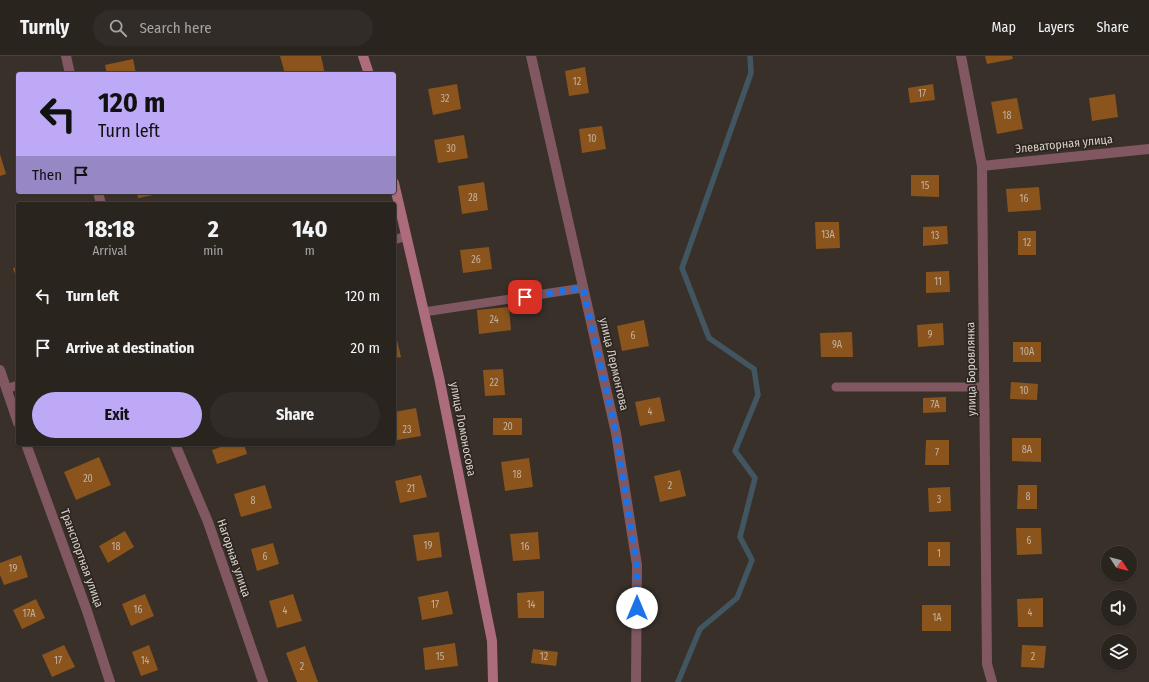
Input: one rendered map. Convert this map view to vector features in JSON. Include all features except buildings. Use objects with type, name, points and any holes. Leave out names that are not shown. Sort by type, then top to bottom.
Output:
[{"type":"main road","points":[[363,56],[368,72]]},
{"type":"main road","name":"улица Ломоносова","points":[[396,191],[439,377],[492,641],[494,682]]},
{"type":"street","points":[[66,56],[70,72]]},
{"type":"street","name":"улица Лермонтова","points":[[531,56],[616,433],[637,565],[636,682]]},
{"type":"street","name":"улица Боровлянка","points":[[961,56],[982,166],[987,664],[992,682]]},
{"type":"street","name":"Элеваторная улица","points":[[982,166],[1149,149]]},
{"type":"street","points":[[0,370],[16,417]]},
{"type":"street","name":"Транспортная улица","points":[[27,446],[87,611],[110,682]]},
{"type":"street","name":"Нагорная улица","points":[[176,446],[208,522],[263,682]]},
{"type":"lane","points":[[396,239],[406,236]]},
{"type":"lane","points":[[424,312],[583,288]]},
{"type":"lane","points":[[6,389],[16,386]]},
{"type":"lane","points":[[836,387],[984,387]]},
{"type":"waterway","points":[[678,682],[700,629],[737,598],[752,560],[740,537],[755,478],[735,451],[758,395],[754,369],[709,338],[682,268],[751,73],[750,56]]},
{"type":"route","points":[[525,297],[583,288],[616,433],[637,565],[637,608]]}]
